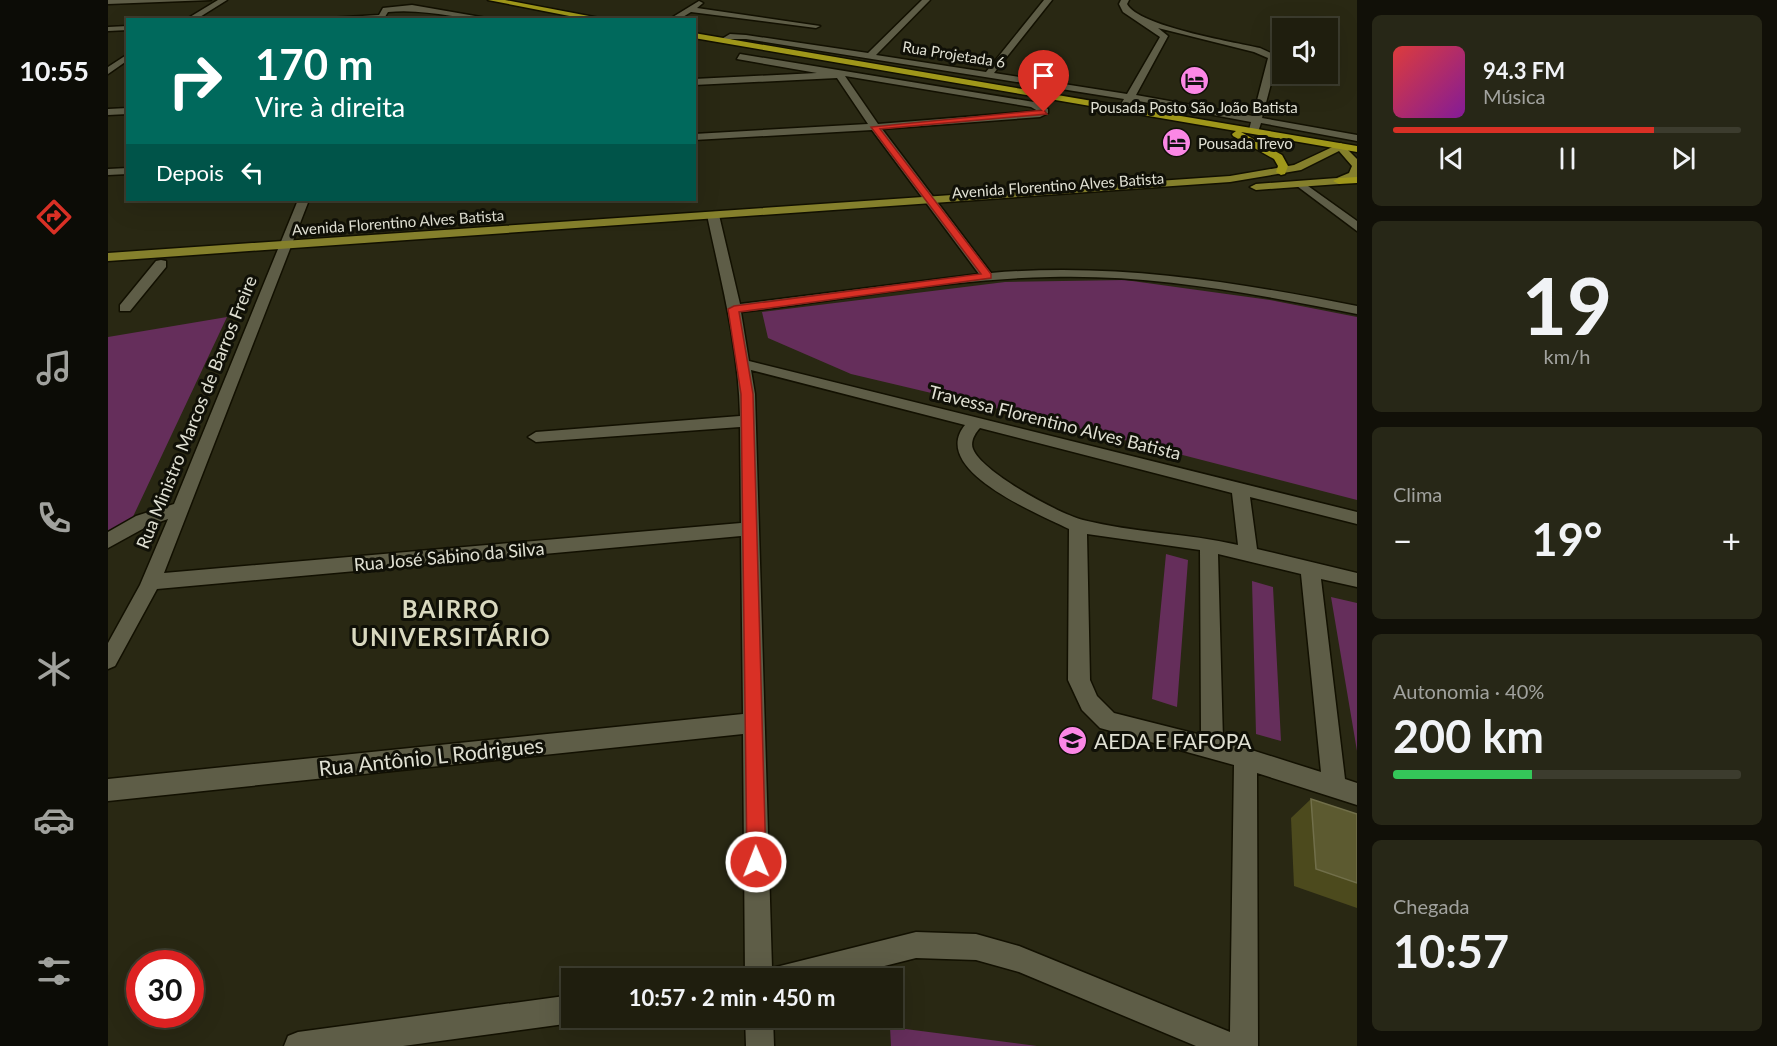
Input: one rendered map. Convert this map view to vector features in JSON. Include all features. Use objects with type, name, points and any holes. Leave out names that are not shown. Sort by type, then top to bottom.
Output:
[{"type":"highway","points":[[492,0],[595,18]]},
{"type":"highway","points":[[696,35],[727,38],[1190,119],[1256,125],[1357,149]]},
{"type":"highway","points":[[1190,119],[1242,135],[1265,147],[1278,157],[1283,166],[1281,172]]},
{"type":"highway","points":[[1339,181],[1357,180]]},
{"type":"main road","name":"Avenida Florentino Alves Batista","points":[[1235,184],[1306,164],[1341,146]]},
{"type":"main road","points":[[1339,181],[1354,176],[1357,166],[1341,146]]},
{"type":"main road","name":"Avenida Florentino Alves Batista","points":[[108,257],[282,250],[1235,184],[1301,184],[1339,181]]},
{"type":"main road","name":"Avenida Florentino Alves Batista","points":[[108,267],[161,264],[282,250]]},
{"type":"street","points":[[108,2],[207,0]]},
{"type":"street","points":[[192,18],[223,0]]},
{"type":"street","points":[[378,0],[386,4],[382,15]]},
{"type":"street","points":[[675,18],[705,0]]},
{"type":"street","points":[[870,56],[926,0]]},
{"type":"street","points":[[989,74],[1048,0]]},
{"type":"street","points":[[1124,108],[1164,36],[1126,10],[1123,4],[1125,0]]},
{"type":"street","points":[[332,18],[382,15],[412,7],[481,18]]},
{"type":"street","points":[[689,9],[816,26]]},
{"type":"street","points":[[727,38],[754,19]]},
{"type":"street","points":[[1142,22],[1257,50],[1272,57],[1256,125]]},
{"type":"street","points":[[108,29],[126,28]]},
{"type":"street","name":"Rua Projetada 6","points":[[727,38],[989,74],[1131,97],[1256,125],[1357,138]]},
{"type":"street","points":[[109,68],[126,57]]},
{"type":"street","points":[[696,137],[875,127],[1040,114],[1045,111],[1034,105],[740,57]]},
{"type":"street","points":[[696,82],[842,74],[854,62]]},
{"type":"street","points":[[109,68],[126,66]]},
{"type":"street","points":[[842,74],[875,127],[987,276]]},
{"type":"street","points":[[108,111],[126,111]]},
{"type":"street","points":[[108,172],[126,171]]},
{"type":"street","points":[[1301,184],[1357,227]]},
{"type":"street","name":"Rua Ministro Marcos de Barros Freire","points":[[108,660],[150,582],[182,508],[303,201]]},
{"type":"street","points":[[714,220],[744,364],[759,968]]},
{"type":"street","points":[[124,308],[161,264]]},
{"type":"street","points":[[734,309],[987,276],[1122,274],[1266,292],[1357,310]]},
{"type":"street","name":"Travessa Florentino Alves Batista","points":[[744,364],[1357,518]]},
{"type":"street","points":[[536,437],[747,421]]},
{"type":"street","points":[[976,423],[969,430],[964,442],[965,451],[986,476],[1078,526],[1209,545],[1357,580]]},
{"type":"street","points":[[1240,489],[1248,553]]},
{"type":"street","points":[[108,541],[142,521],[182,508]]},
{"type":"street","points":[[1078,526],[1079,680],[1083,697],[1108,721],[1212,748],[1357,794]]},
{"type":"street","name":"Rua José Sabino da Silva","points":[[150,582],[749,529]]},
{"type":"street","points":[[1209,545],[1212,748]]},
{"type":"street","points":[[1310,569],[1334,786]]},
{"type":"street","name":"Rua Antônio L Rodrigues","points":[[108,790],[753,723]]},
{"type":"street","points":[[1244,1046],[1246,759]]},
{"type":"street","points":[[823,968],[916,945],[976,947],[1019,958],[1230,1046]]},
{"type":"street","points":[[298,1046],[561,1010]]},
{"type":"street","points":[[759,1028],[760,1046]]},
{"type":"shaded area","points":[[1125,280],[1270,300],[1357,317],[1357,500],[1062,424],[851,374],[768,338],[762,312],[1005,282]]},
{"type":"shaded area","points":[[227,317],[122,540],[108,549],[108,337]]},
{"type":"shaded area","points":[[1166,554],[1188,560],[1177,707],[1152,699]]},
{"type":"shaded area","points":[[1252,581],[1273,587],[1281,741],[1256,734]]},
{"type":"shaded area","points":[[1331,597],[1357,603],[1357,751]]},
{"type":"shaded area","points":[[890,1028],[1037,1046],[891,1046]]},
{"type":"building","points":[[1311,799],[1357,814],[1357,883],[1316,869]]},
{"type":"place","name":"Pousada Posto São João Batista","points":[[1194,80]]},
{"type":"place","name":"Pousada Trevo","points":[[1177,143]]},
{"type":"place","name":"AEDA E FAFOPA","points":[[1073,740]]},
{"type":"district","name":"BAIRRO UNIVERSITÁRIO","points":[[451,622]]},
{"type":"route","points":[[756,862],[747,394],[734,309],[987,276],[875,127],[1044,112]]}]
